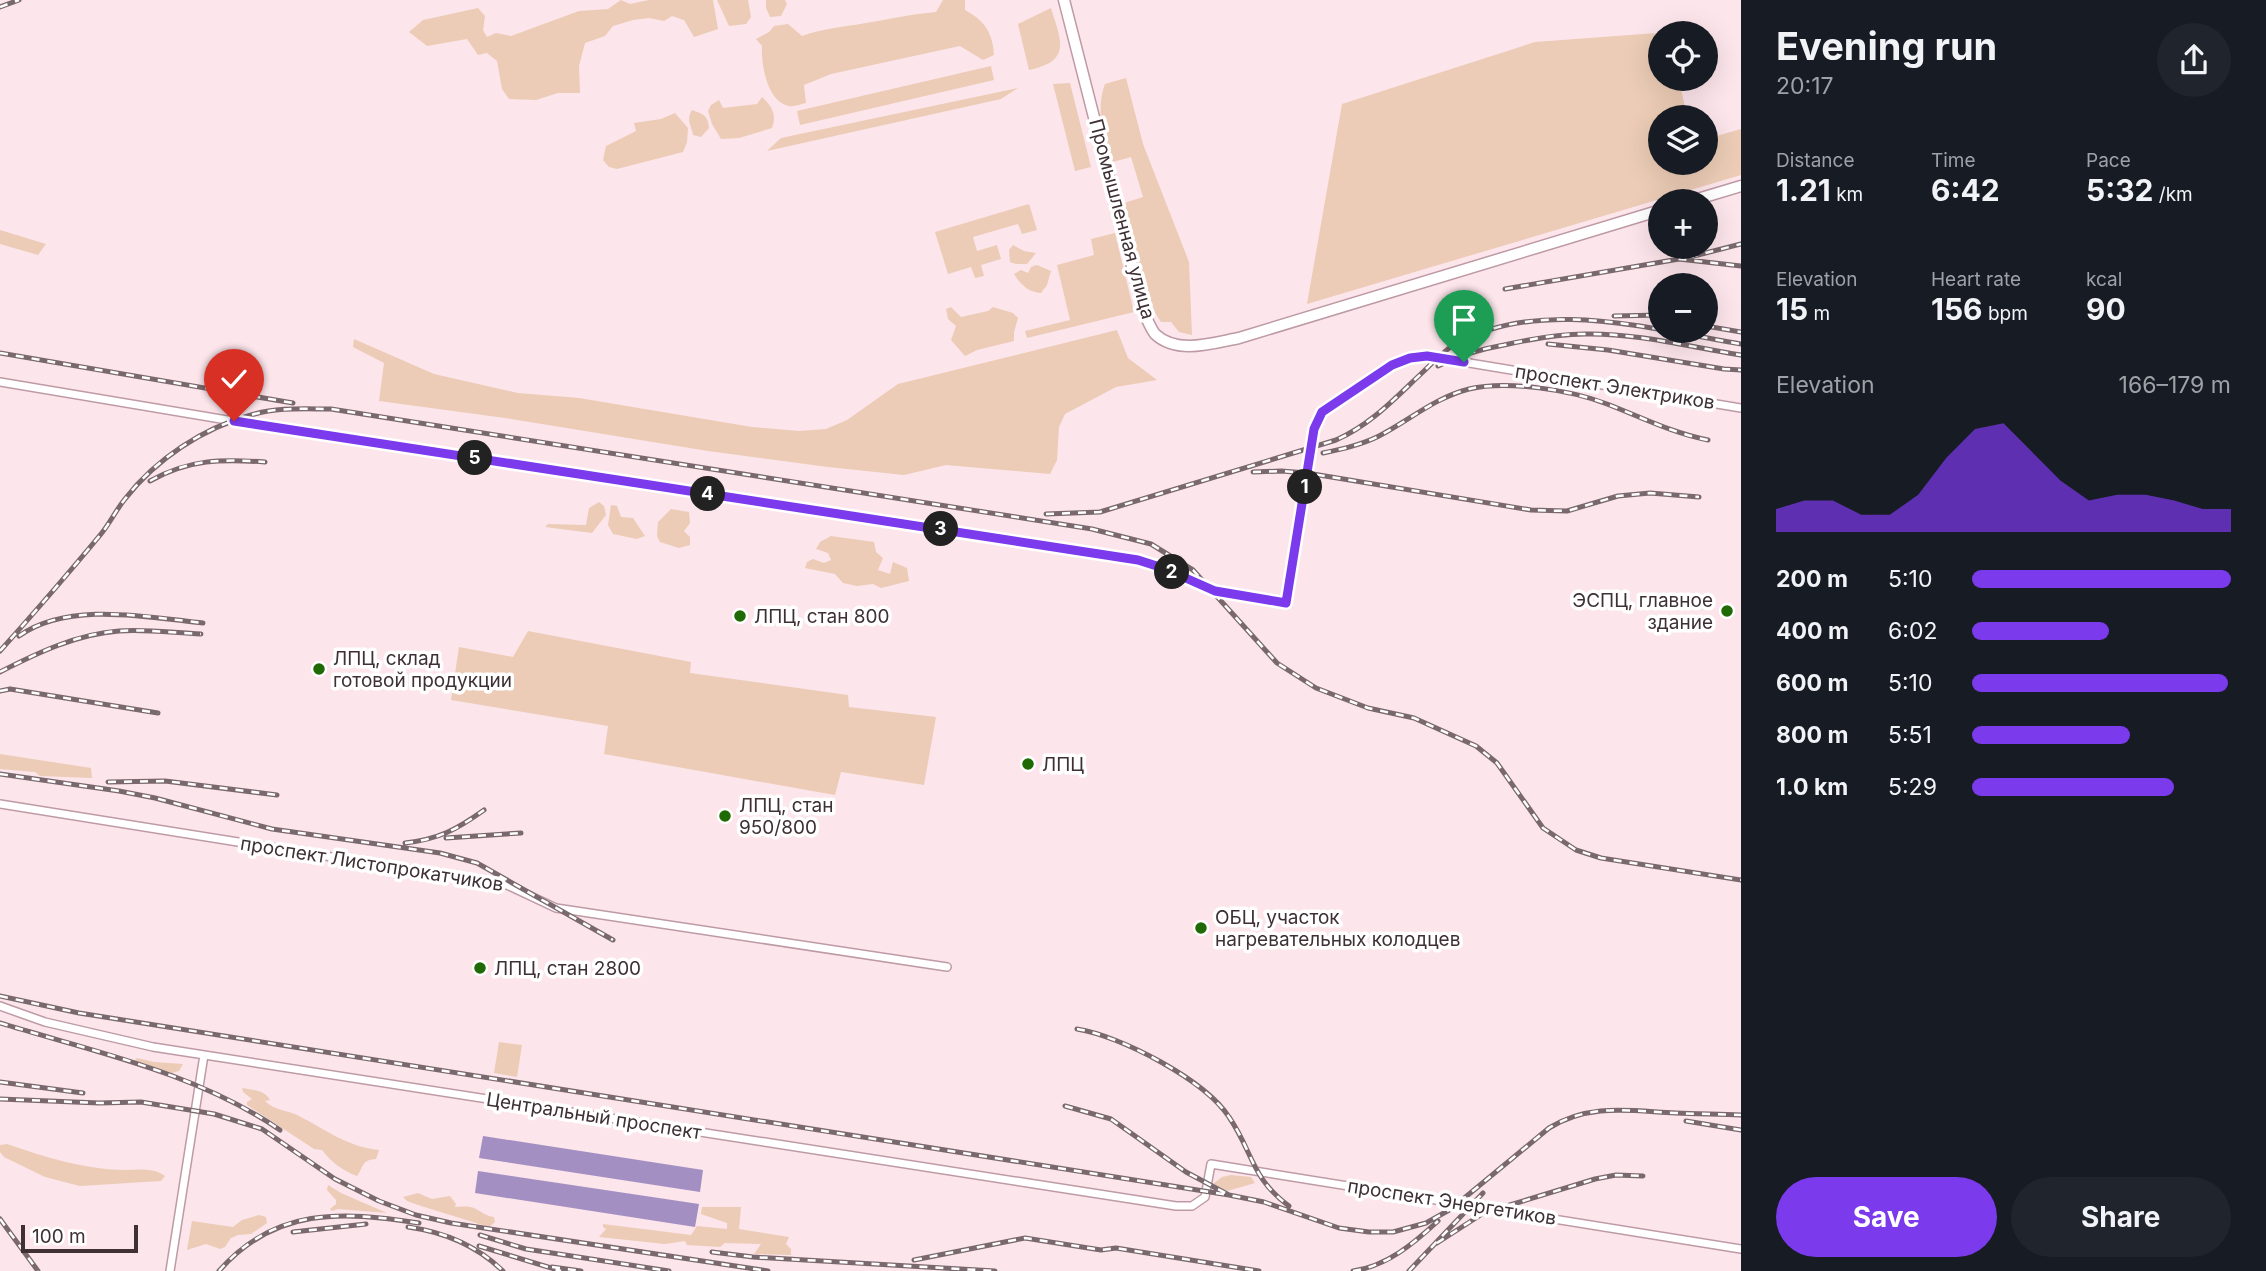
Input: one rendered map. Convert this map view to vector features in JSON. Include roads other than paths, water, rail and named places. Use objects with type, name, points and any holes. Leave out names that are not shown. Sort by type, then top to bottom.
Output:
[{"type":"street","name":"Промышленная улица","points":[[1064,0],[1144,313],[1155,334],[1173,344],[1198,346],[1239,338],[1648,214]]},
{"type":"street","points":[[1718,193],[1741,186]]},
{"type":"street","name":"проспект Электриков","points":[[0,382],[263,426],[1138,560],[1215,591],[1286,603],[1314,429],[1322,412],[1392,365],[1410,358],[1427,356],[1741,408]]},
{"type":"street","name":"проспект Листопрокатчиков","points":[[0,804],[507,884],[556,908],[947,967]]},
{"type":"street","name":"Центральный проспект","points":[[0,1006],[45,1022],[122,1041],[204,1055],[1136,1200],[1192,1206]]},
{"type":"street","points":[[170,1271],[204,1055]]},
{"type":"street","name":"проспект Энергетиков","points":[[1192,1206],[1205,1197],[1211,1164],[1741,1249]]},
{"type":"railway","points":[[0,7],[19,0]]},
{"type":"railway","points":[[1718,250],[1741,244]]},
{"type":"railway","points":[[1505,289],[1679,259],[1741,266]]},
{"type":"railway","points":[[1614,316],[1648,315]]},
{"type":"railway","points":[[1046,514],[1100,512],[1336,440],[1372,418],[1452,346],[1486,331],[1521,322],[1557,319],[1595,321],[1741,344]]},
{"type":"railway","points":[[1718,328],[1741,332]]},
{"type":"railway","points":[[1438,366],[1487,348],[1575,334],[1644,338],[1741,355]]},
{"type":"railway","points":[[1548,344],[1741,370]]},
{"type":"railway","points":[[0,353],[293,403]]},
{"type":"railway","points":[[1323,453],[1372,439],[1456,393],[1484,386],[1520,386],[1576,394],[1669,429],[1708,440]]},
{"type":"railway","points":[[0,651],[101,534],[137,484],[166,458],[215,428],[261,412],[331,409],[1092,529],[1151,544],[1193,570],[1277,663],[1316,688],[1368,708],[1414,718],[1476,746],[1497,763],[1543,828],[1576,850],[1601,858],[1741,880]]},
{"type":"railway","points":[[150,481],[178,468],[206,462],[265,462]]},
{"type":"railway","points":[[1253,472],[1307,473],[1531,510],[1567,511],[1618,496],[1650,493],[1699,497]]},
{"type":"railway","points":[[19,636],[39,625],[84,615],[133,615],[203,623]]},
{"type":"railway","points":[[0,672],[58,646],[103,633],[139,630],[201,634]]},
{"type":"railway","points":[[0,691],[10,689],[158,713]]},
{"type":"railway","points":[[0,774],[119,791],[272,829],[440,853],[477,863],[613,940]]},
{"type":"railway","points":[[108,782],[165,781],[277,795]]},
{"type":"railway","points":[[405,843],[447,832],[484,810]]},
{"type":"railway","points":[[446,838],[521,833]]},
{"type":"railway","points":[[0,996],[79,1013],[1229,1195]]},
{"type":"railway","points":[[0,1023],[180,1079],[215,1093],[280,1130]]},
{"type":"railway","points":[[1077,1029],[1116,1040],[1138,1050],[1201,1089],[1229,1117],[1260,1175],[1276,1196],[1289,1206]]},
{"type":"railway","points":[[0,1082],[83,1093]]},
{"type":"railway","points":[[0,1099],[141,1102],[214,1114],[262,1129],[335,1179],[379,1201],[416,1215],[451,1223],[768,1271]]},
{"type":"railway","points":[[1065,1106],[1111,1119],[1186,1172],[1229,1195],[1264,1202],[1339,1228],[1369,1232],[1393,1232],[1426,1223],[1451,1209],[1549,1128],[1564,1120],[1611,1110],[1741,1115]]},
{"type":"railway","points":[[1686,1121],[1741,1130]]},
{"type":"railway","points":[[1437,1243],[1482,1214],[1595,1179],[1616,1175],[1643,1176]]},
{"type":"railway","points":[[1409,1271],[1483,1193]]},
{"type":"railway","points":[[219,1271],[241,1250],[263,1235],[311,1218],[363,1216],[419,1223]]},
{"type":"railway","points":[[0,1219],[38,1271]]},
{"type":"railway","points":[[1353,1271],[1388,1259],[1409,1246],[1438,1221]]},
{"type":"railway","points":[[293,1232],[366,1224]]},
{"type":"railway","points":[[408,1227],[459,1241],[482,1254],[503,1271]]},
{"type":"railway","points":[[480,1235],[526,1249],[669,1271]]},
{"type":"railway","points":[[914,1260],[1025,1238],[1101,1250],[1116,1248],[1259,1271]]},
{"type":"railway","points":[[479,1246],[561,1271]]},
{"type":"railway","points":[[712,1252],[753,1257],[995,1271]]},
{"type":"railway","points":[[552,1267],[581,1271]]},
{"type":"place","name":"ЭСПЦ, главное здание","points":[[1727,611]]},
{"type":"place","name":"ЛПЦ, стан 800","points":[[740,616]]},
{"type":"place","name":"ЛПЦ, склад готовой продукции","points":[[319,669]]},
{"type":"place","name":"ЛПЦ","points":[[1028,764]]},
{"type":"place","name":"ЛПЦ, стан 950/800","points":[[725,816]]},
{"type":"place","name":"ОБЦ, участок нагревательных колодцев","points":[[1201,928]]},
{"type":"place","name":"ЛПЦ, стан 2800","points":[[480,968]]}]
